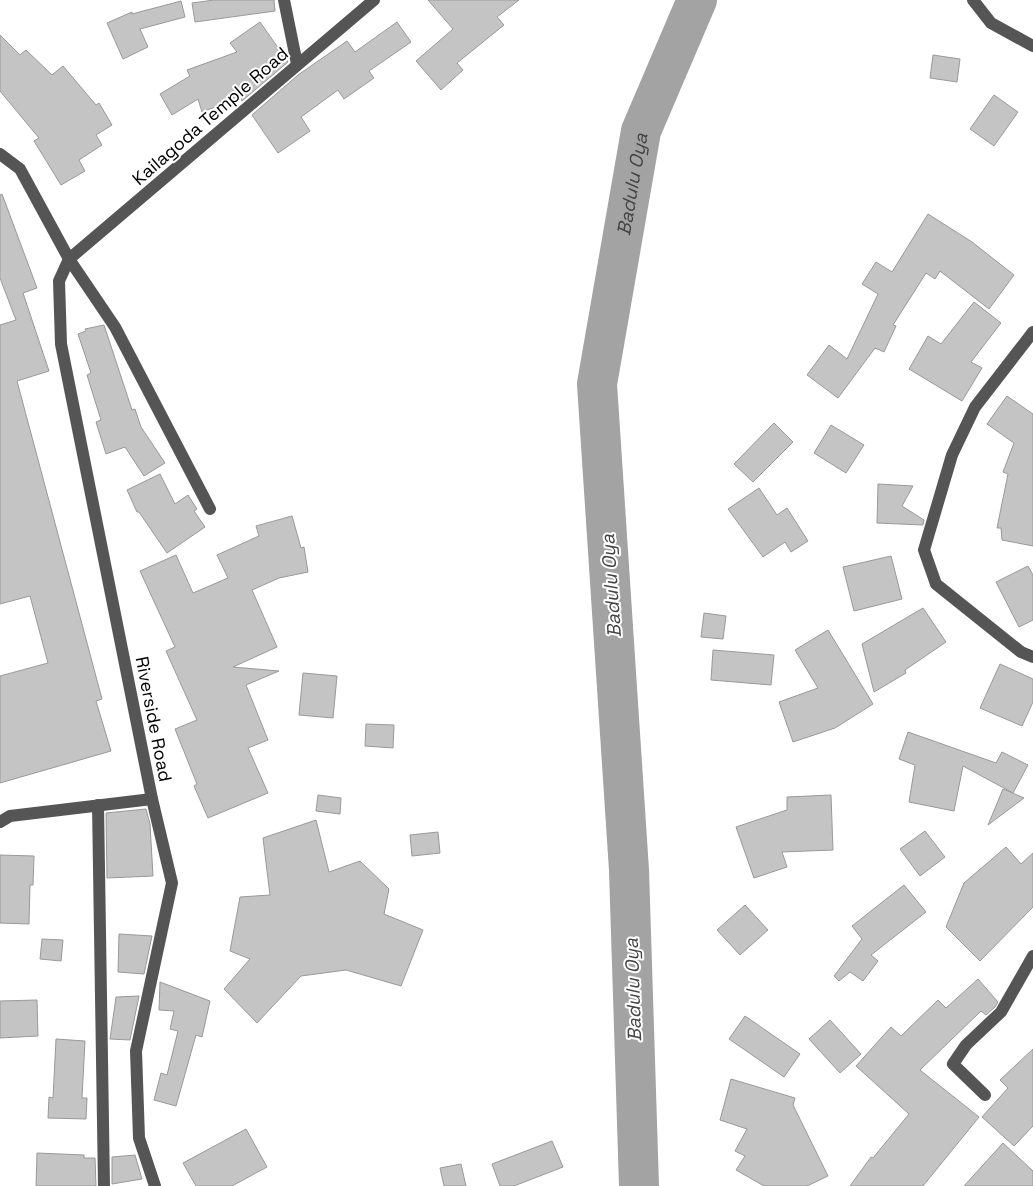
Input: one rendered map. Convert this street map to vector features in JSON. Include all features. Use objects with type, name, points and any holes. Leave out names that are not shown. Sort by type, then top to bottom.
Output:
[{"type":"street","points":[[284,0],[297,64]]},
{"type":"street","name":"Kailagoda Temple Road","points":[[69,259],[374,0]]},
{"type":"street","points":[[973,0],[991,23],[1033,46]]},
{"type":"street","points":[[0,154],[20,169],[69,259],[115,327],[210,509]]},
{"type":"street","name":"Riverside Road","points":[[69,259],[59,281],[61,344],[152,799],[172,883],[136,1050],[139,1138],[155,1186]]},
{"type":"street","points":[[1033,332],[971,415],[952,454],[924,550],[936,584],[1021,652],[1033,657]]},
{"type":"street","points":[[0,822],[10,816],[152,799]]},
{"type":"street","points":[[98,805],[104,1186]]},
{"type":"street","points":[[985,1095],[953,1064],[966,1045],[1001,1012],[1033,956]]},
{"type":"building","points":[[214,0],[274,0],[275,11],[195,22],[192,3]]},
{"type":"building","points":[[428,0],[519,0],[497,17],[504,25],[457,63],[463,70],[441,90],[416,61],[453,29]]},
{"type":"building","points":[[181,1],[185,17],[140,29],[148,47],[123,59],[107,23],[132,12],[132,14]]},
{"type":"building","points":[[260,22],[288,62],[242,101],[240,98],[202,112],[198,99],[172,115],[160,94],[190,76],[187,70],[237,52],[230,43]]},
{"type":"building","points":[[397,22],[411,42],[369,71],[374,78],[344,99],[338,90],[301,117],[310,131],[278,153],[252,115],[298,75],[347,41],[355,52]]},
{"type":"building","points":[[0,35],[20,55],[26,50],[52,75],[63,66],[96,105],[99,103],[112,125],[96,135],[102,145],[79,160],[85,171],[61,185],[34,141],[39,138],[0,91]]},
{"type":"building","points":[[933,55],[960,59],[957,82],[930,78]]},
{"type":"building","points":[[994,95],[1018,112],[994,146],[970,129]]},
{"type":"building","points":[[2,194],[37,288],[23,293],[49,371],[17,381],[102,699],[96,701],[111,751],[0,783],[0,676],[48,663],[30,596],[0,604],[0,325],[16,320],[0,278],[0,195]]},
{"type":"building","points":[[928,214],[972,242],[1014,275],[989,309],[940,271],[935,279],[926,273],[893,325],[896,326],[884,352],[875,348],[838,398],[807,375],[829,345],[847,359],[878,294],[862,284],[876,262],[892,272]]},
{"type":"building","points":[[974,302],[1001,323],[971,362],[982,368],[962,401],[909,369],[928,336],[941,344]]},
{"type":"building","points":[[104,325],[132,410],[135,409],[141,427],[165,463],[144,476],[125,447],[106,454],[96,422],[101,420],[87,375],[91,373],[78,334],[86,331],[85,329]]},
{"type":"building","points":[[1007,396],[1033,414],[1033,546],[1002,540],[1001,528],[997,528],[1008,474],[1003,472],[1014,443],[987,424]]},
{"type":"building","points":[[774,423],[793,442],[753,482],[734,464]]},
{"type":"building","points":[[831,425],[864,445],[846,473],[814,453]]},
{"type":"building","points":[[160,474],[175,504],[188,495],[197,509],[194,511],[205,527],[167,553],[139,512],[137,512],[127,490]]},
{"type":"building","points":[[878,484],[913,486],[902,506],[924,520],[923,525],[877,523]]},
{"type":"building","points":[[759,488],[777,515],[787,508],[808,541],[791,552],[785,542],[763,557],[728,509]]},
{"type":"building","points":[[292,516],[301,548],[304,547],[308,572],[279,578],[252,590],[277,647],[233,667],[279,671],[246,685],[268,740],[248,748],[268,793],[208,818],[194,786],[197,784],[175,729],[197,720],[166,651],[175,647],[140,571],[176,555],[193,593],[228,578],[217,555],[259,536],[256,526]]},
{"type":"building","points":[[891,556],[902,599],[854,611],[843,567]]},
{"type":"building","points":[[1028,566],[1033,575],[1033,620],[1019,627],[996,582]]},
{"type":"building","points":[[923,608],[946,642],[905,670],[906,673],[874,692],[862,644]]},
{"type":"building","points":[[704,613],[726,616],[723,639],[701,637]]},
{"type":"building","points":[[828,630],[873,704],[835,728],[793,742],[779,702],[818,688],[795,650]]},
{"type":"building","points":[[713,650],[774,655],[771,685],[711,680]]},
{"type":"building","points":[[1000,664],[1033,679],[1033,702],[1022,726],[980,708]]},
{"type":"building","points":[[303,673],[337,676],[333,718],[299,715]]},
{"type":"building","points":[[366,724],[394,725],[393,748],[365,746]]},
{"type":"building","points":[[908,732],[996,763],[1002,752],[1028,765],[1013,793],[963,766],[954,811],[909,802],[915,765],[899,759]]},
{"type":"building","points":[[1003,789],[1024,798],[988,825]]},
{"type":"building","points":[[318,795],[341,798],[340,814],[316,811]]},
{"type":"building","points":[[831,795],[833,850],[782,852],[787,867],[754,878],[736,827],[787,810],[787,797]]},
{"type":"building","points":[[146,809],[150,824],[153,876],[107,878],[106,813]]},
{"type":"building","points":[[316,820],[329,872],[360,861],[389,889],[384,914],[423,930],[401,986],[346,970],[301,976],[257,1023],[224,989],[250,959],[230,951],[240,897],[270,895],[263,838]]},
{"type":"building","points":[[925,831],[945,857],[920,876],[900,849]]},
{"type":"building","points":[[438,832],[440,853],[412,856],[410,835]]},
{"type":"building","points":[[1006,847],[1021,864],[1033,853],[1033,907],[980,961],[946,927],[964,883]]},
{"type":"building","points":[[0,855],[34,856],[33,885],[30,885],[29,924],[0,923]]},
{"type":"building","points":[[904,885],[926,912],[871,955],[878,961],[863,981],[850,972],[839,981],[834,976],[862,939],[852,926]]},
{"type":"building","points":[[745,905],[768,930],[740,955],[717,930]]},
{"type":"building","points":[[119,934],[152,936],[144,974],[118,972]]},
{"type":"building","points":[[42,939],[63,940],[61,961],[40,959]]},
{"type":"building","points":[[978,979],[998,1002],[995,1007],[986,1015],[981,1011],[920,1070],[979,1117],[923,1186],[850,1186],[871,1157],[873,1158],[909,1114],[856,1066],[891,1027],[901,1036],[938,1000],[946,1008]]},
{"type":"building","points":[[160,982],[210,1001],[202,1037],[196,1035],[176,1106],[154,1100],[161,1073],[167,1075],[178,1031],[170,1029],[174,1011],[159,1010]]},
{"type":"building","points":[[139,996],[130,1040],[110,1039],[116,997]]},
{"type":"building","points":[[37,1000],[38,1036],[0,1038],[0,1001]]},
{"type":"building","points":[[745,1016],[800,1054],[784,1077],[729,1039]]},
{"type":"building","points":[[830,1020],[861,1054],[840,1073],[809,1039]]},
{"type":"building","points":[[56,1039],[85,1041],[82,1098],[87,1098],[86,1119],[48,1118],[49,1097],[53,1098]]},
{"type":"building","points":[[1033,1049],[1033,1126],[1014,1146],[982,1117],[1008,1088],[1000,1080]]},
{"type":"building","points":[[731,1079],[795,1098],[793,1105],[828,1176],[807,1186],[764,1186],[736,1170],[745,1156],[735,1151],[747,1129],[720,1120]]},
{"type":"building","points":[[246,1129],[267,1167],[232,1186],[196,1186],[183,1163]]},
{"type":"building","points":[[552,1141],[563,1167],[514,1186],[500,1186],[492,1164]]},
{"type":"building","points":[[1003,1143],[1033,1171],[1033,1186],[964,1186]]},
{"type":"building","points":[[37,1153],[84,1155],[84,1158],[95,1158],[96,1186],[36,1186]]},
{"type":"building","points":[[135,1155],[142,1179],[112,1184],[112,1157]]},
{"type":"building","points":[[461,1164],[466,1186],[444,1186],[440,1168]]},
{"type":"waterway","name":"Badulu Oya","points":[[639,1186],[629,870],[597,384],[641,131],[697,0]]}]
